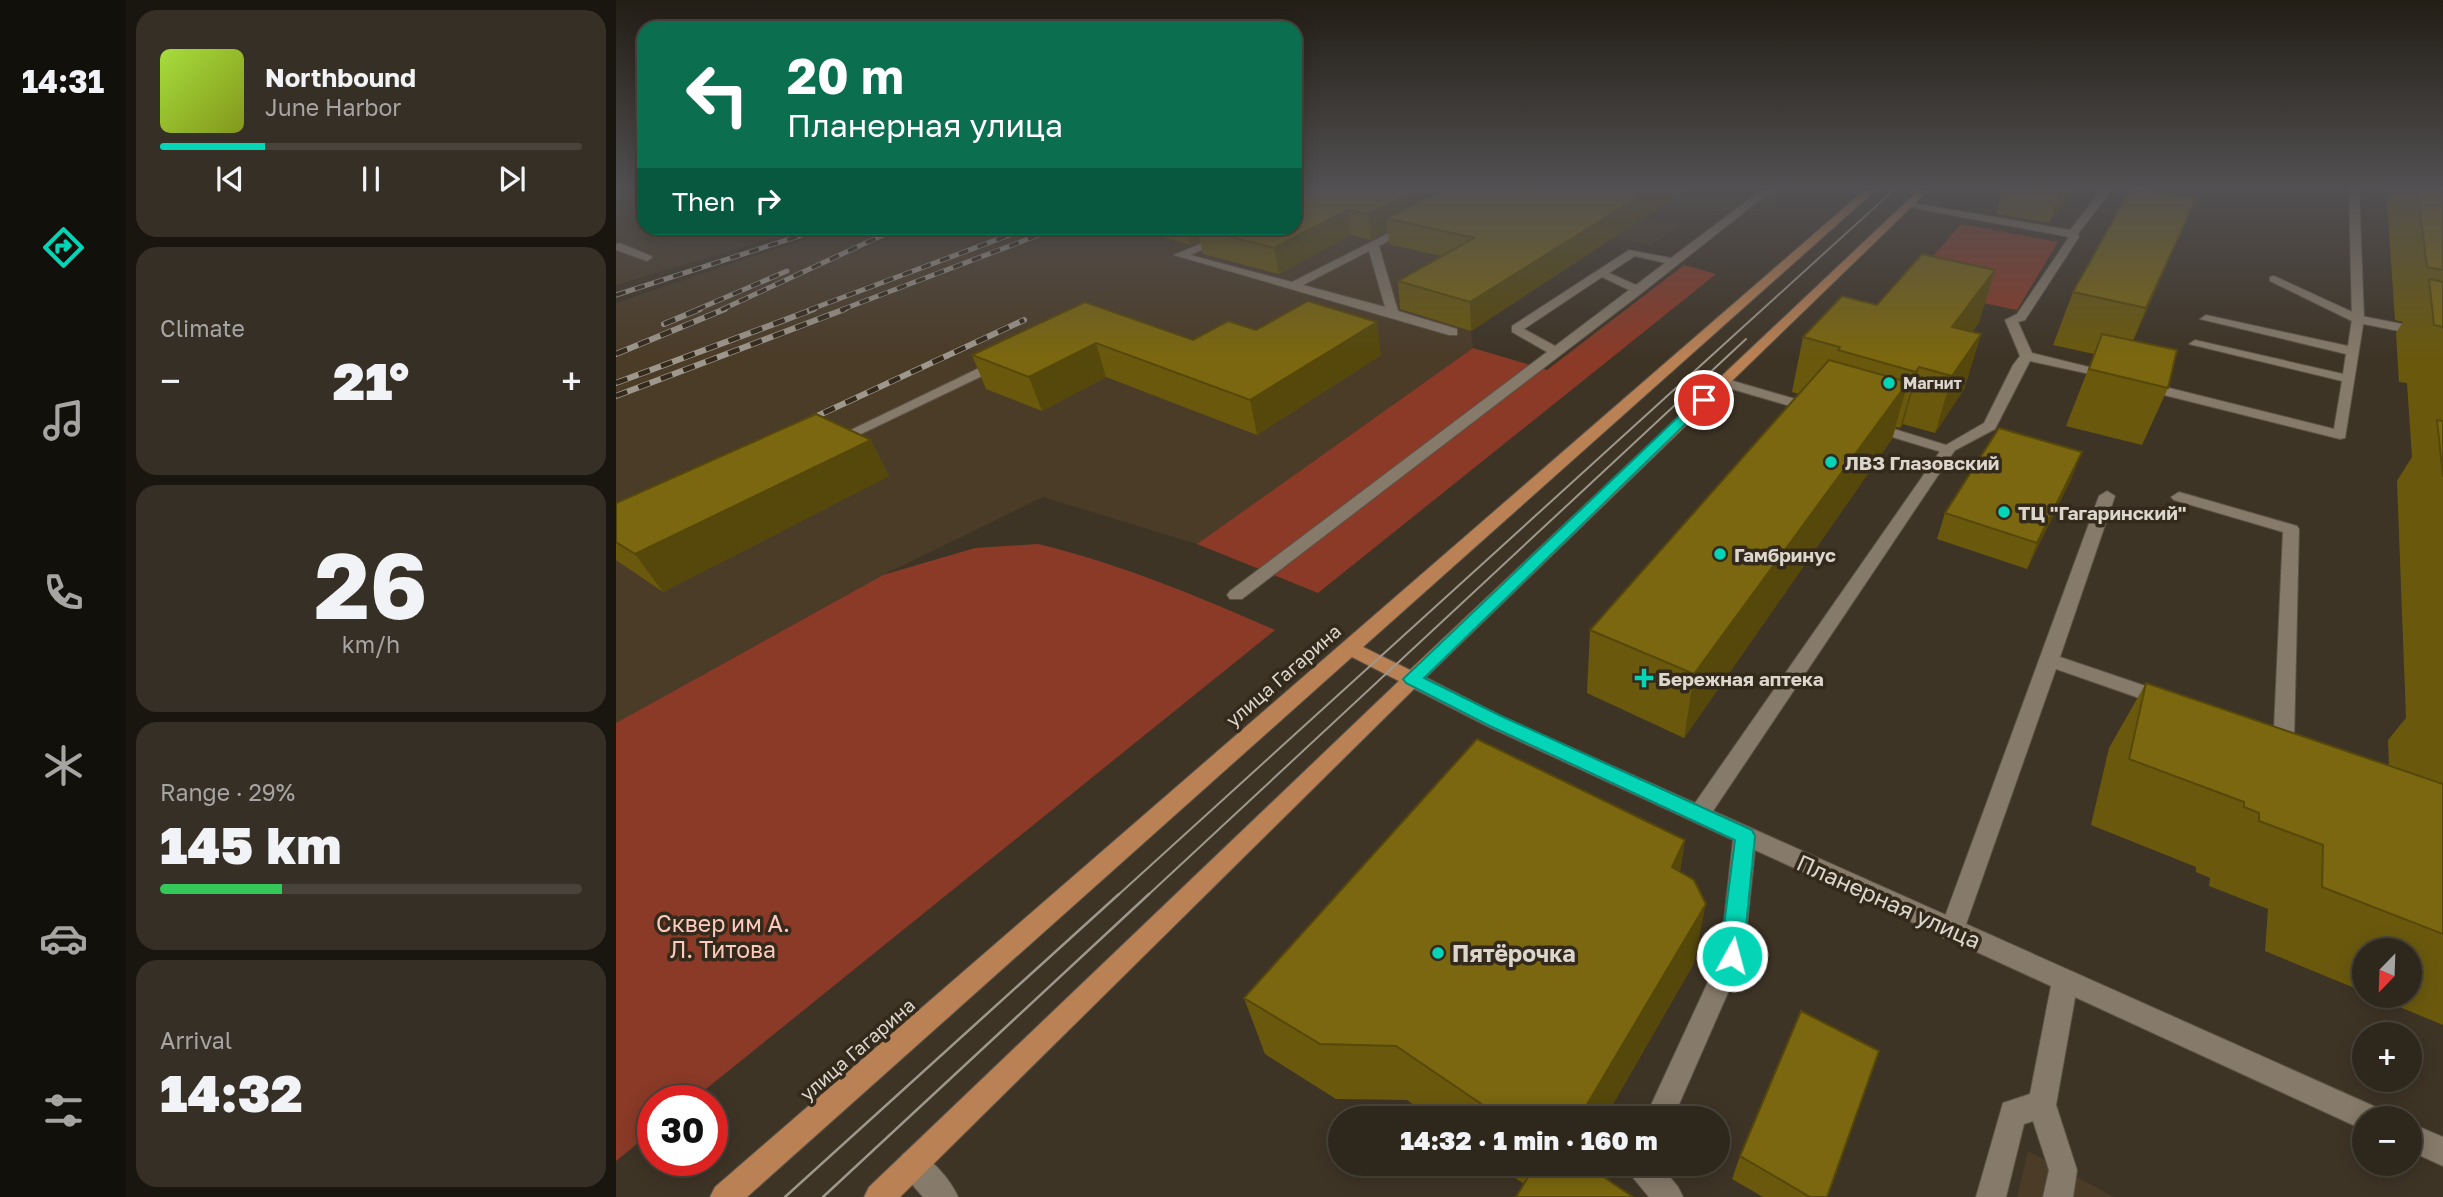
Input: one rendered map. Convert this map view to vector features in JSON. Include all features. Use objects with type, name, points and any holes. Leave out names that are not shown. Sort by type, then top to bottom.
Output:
[{"type":"main road","name":"улица Гагарина","points":[[725,1197],[1809,244]]},
{"type":"main road","points":[[878,1197],[1412,679],[1867,244]]},
{"type":"main road","points":[[1350,649],[1412,679]]},
{"type":"street","points":[[1209,244],[1180,256],[1393,313],[1452,332]]},
{"type":"street","points":[[1236,594],[1698,244]]},
{"type":"street","points":[[2026,356],[2011,320],[2021,317],[2067,244]]},
{"type":"street","points":[[2026,356],[2340,435],[2358,319],[2356,244]]},
{"type":"street","points":[[1293,286],[1373,245],[1393,313]]},
{"type":"street","points":[[616,247],[620,246],[646,258]]},
{"type":"street","points":[[1556,352],[1517,329],[1633,252],[1675,262]]},
{"type":"street","points":[[1601,273],[1639,290]]},
{"type":"street","points":[[2274,279],[2358,319],[2443,336]]},
{"type":"street","points":[[2206,319],[2352,351]]},
{"type":"street","points":[[2195,344],[2348,379]]},
{"type":"street","points":[[816,450],[1016,354]]},
{"type":"street","points":[[1699,814],[1948,450],[1990,426],[2019,365],[2026,356]]},
{"type":"street","points":[[1723,382],[1832,414]]},
{"type":"street","points":[[1858,422],[1948,450]]},
{"type":"street","points":[[1952,930],[2107,496]]},
{"type":"street","points":[[2179,497],[2291,529],[2284,740],[2259,732]]},
{"type":"street","points":[[2050,660],[2185,707]]},
{"type":"street","name":"Планерная улица","points":[[1412,679],[1494,721],[2352,1111]]},
{"type":"street","points":[[1664,1106],[1732,956],[1745,836]]},
{"type":"street","points":[[2058,1197],[2063,1170],[2042,1105],[2065,981]]},
{"type":"street","points":[[1991,1197],[2013,1113],[2042,1105]]},
{"type":"street","points":[[2422,1142],[2443,1152]]},
{"type":"street","points":[[913,1164],[943,1197]]},
{"type":"street","points":[[1650,1176],[1668,1197]]},
{"type":"shaded area","points":[[616,244],[754,244],[616,285]]},
{"type":"shaded area","points":[[790,244],[1603,244],[1471,331],[1473,348],[1197,544],[1043,497],[883,575],[616,723],[616,303]]},
{"type":"shaded area","points":[[2028,1151],[2114,1197],[2017,1197]]},
{"type":"green space","points":[[1944,244],[2057,244],[2017,310],[1906,287]]},
{"type":"green space","points":[[1684,265],[1716,274],[1318,593],[1197,544],[1473,348],[1547,370]]},
{"type":"green space","name":"Сквер им А. Л. Титова","points":[[1038,544],[1069,552],[1188,593],[1275,630],[711,1085],[637,1085],[637,1144],[616,1161],[616,723],[883,575],[975,548]]},
{"type":"building","points":[[1258,244],[1282,244],[1274,248]]},
{"type":"building","points":[[1464,244],[1563,244],[1470,302],[1398,281]]},
{"type":"building","points":[[2100,244],[2175,244],[2146,308],[2073,292]]},
{"type":"building","points":[[2424,244],[2443,244],[2443,270],[2427,267]]},
{"type":"building","points":[[1922,254],[1995,270],[1952,327],[1981,334],[1952,376],[1919,367],[1916,372],[1803,337],[1842,296],[1877,305]]},
{"type":"building","points":[[2429,279],[2443,282],[2443,327],[2434,325]]},
{"type":"building","points":[[1308,301],[1377,322],[1250,400],[1096,343],[1029,377],[972,355],[1085,302],[1193,340],[1228,321],[1256,330]]},
{"type":"building","points":[[2102,334],[2177,350],[2168,388],[2089,369]]},
{"type":"building","points":[[1829,360],[1908,382],[1694,674],[1590,630]]},
{"type":"building","points":[[816,414],[871,440],[635,554],[616,542],[616,503]]},
{"type":"building","points":[[2437,420],[2443,421],[2443,477]]},
{"type":"building","name":"ТЦ \"Гагаринский\"","points":[[1999,428],[2082,452],[2037,543],[1945,513]]},
{"type":"building","points":[[2146,683],[2443,784],[2443,934],[2322,887],[2323,845],[2259,821],[2259,813],[2244,807],[2244,802],[2129,759]]},
{"type":"building","points":[[1477,739],[1685,840],[1672,867],[1694,880],[1706,904],[1586,1106],[1484,1106],[1396,1046],[1320,1044],[1244,998]]},
{"type":"building","points":[[1801,1011],[1879,1051],[1827,1197],[1810,1197],[1740,1156]]},
{"type":"building","points":[[1529,1176],[1602,1176],[1633,1197],[1516,1197]]},
{"type":"tram line","points":[[1117,896],[1835,244]]},
{"type":"tram line","points":[[1147,896],[1746,339]]},
{"type":"tram line","points":[[785,1197],[1119,894]]},
{"type":"tram line","points":[[823,1197],[1149,894]]},
{"type":"railway","points":[[616,295],[775,244]]},
{"type":"railway","points":[[721,310],[864,244]]},
{"type":"railway","points":[[809,310],[986,244]]},
{"type":"railway","points":[[841,310],[1015,244]]},
{"type":"railway","points":[[696,310],[787,271]]},
{"type":"railway","points":[[664,324],[700,309]]},
{"type":"railway","points":[[616,354],[725,309]]},
{"type":"railway","points":[[616,383],[814,309]]},
{"type":"railway","points":[[616,396],[845,309]]},
{"type":"railway","points":[[802,423],[1024,320]]},
{"type":"place","name":"Магнит","points":[[1889,383]]},
{"type":"place","name":"ЛВЗ Глазовский","points":[[1831,462]]},
{"type":"place","name":"ТЦ \"Гагаринский\"","points":[[2004,512]]},
{"type":"place","name":"Гамбринус","points":[[1720,554]]},
{"type":"place","name":"Бережная аптека","points":[[1644,678]]},
{"type":"place","name":"Пятёрочка","points":[[1438,953]]},
{"type":"route","points":[[1704,400],[1412,679],[1494,721],[1745,836],[1732,956]]}]
